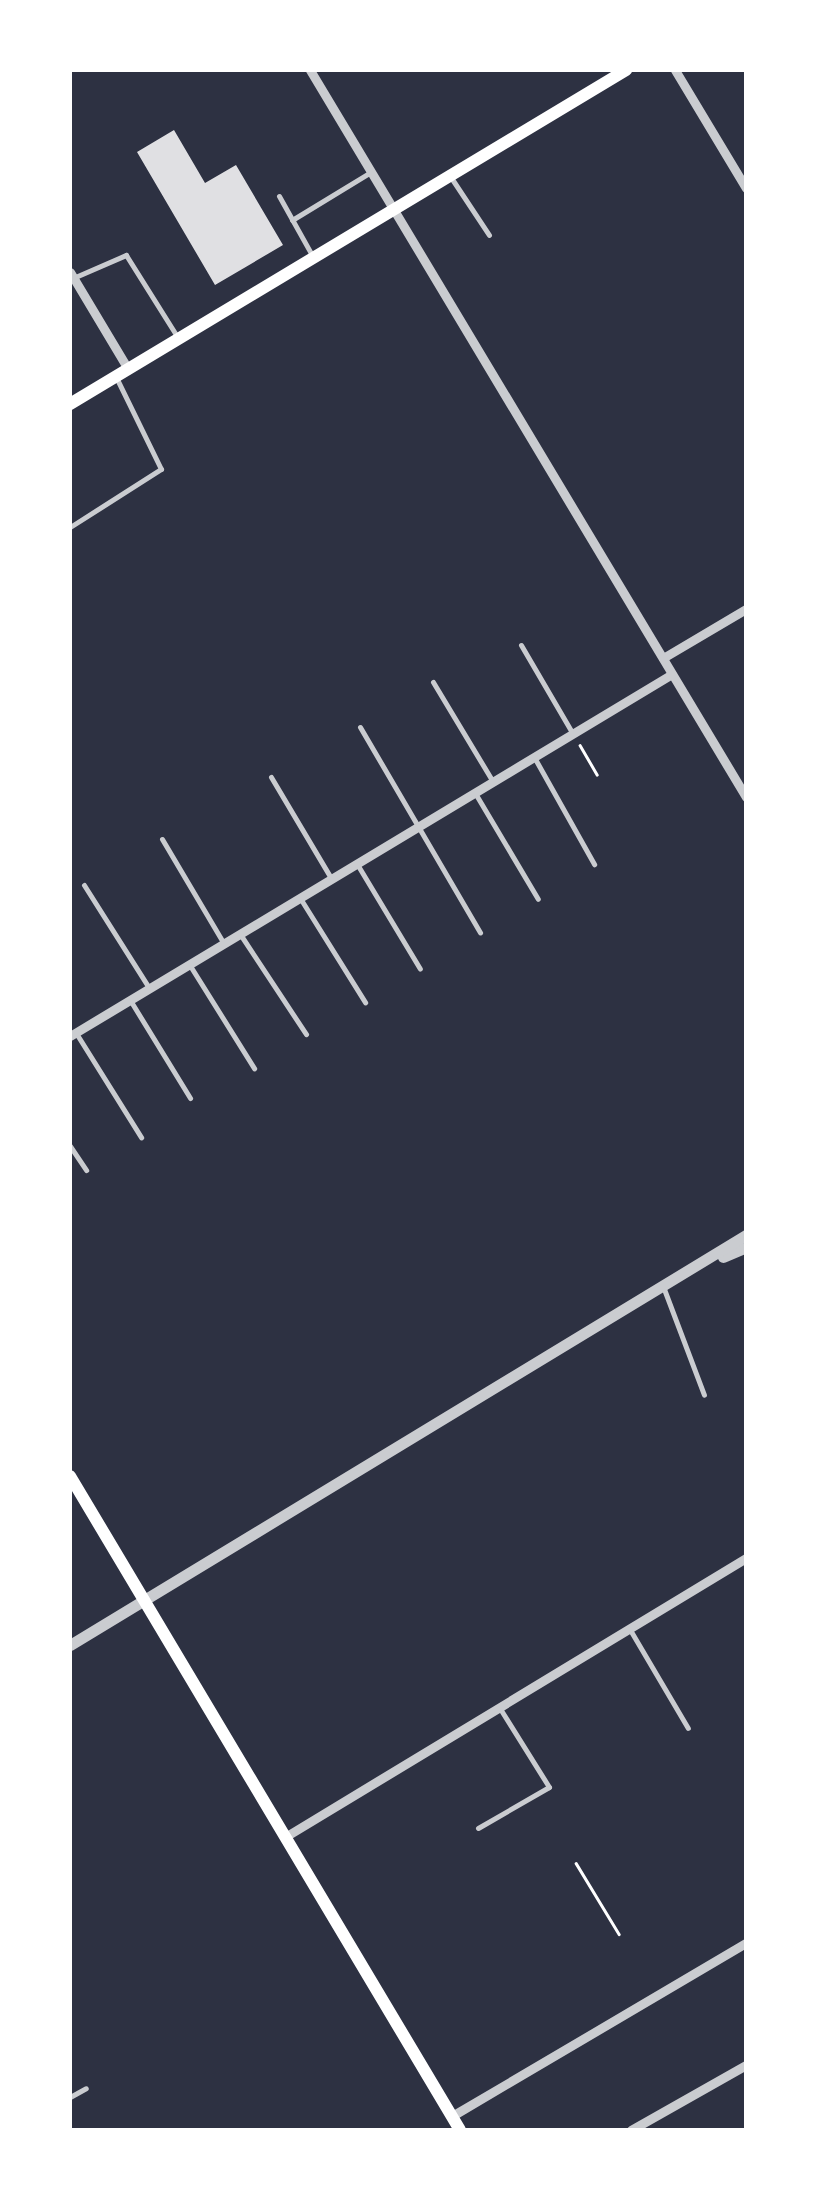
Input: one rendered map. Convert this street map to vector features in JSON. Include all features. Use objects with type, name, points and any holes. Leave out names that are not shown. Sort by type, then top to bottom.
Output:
[{"type":"main road","points":[[70,404],[626,70]]},
{"type":"main road","points":[[70,1476],[460,2130]]},
{"type":"street","points":[[310,70],[746,797]]},
{"type":"street","points":[[675,70],[746,188]]},
{"type":"street","points":[[72,275],[122,373]]},
{"type":"street","points":[[663,658],[746,609]]},
{"type":"street","points":[[73,1034],[672,674]]},
{"type":"street","points":[[70,1645],[710,1262],[746,1234]]},
{"type":"street","points":[[710,1262],[746,1247]]},
{"type":"street","points":[[285,1837],[746,1558]]},
{"type":"street","points":[[452,2116],[746,1943]]},
{"type":"street","points":[[630,2130],[746,2065]]},
{"type":"lane","points":[[292,220],[371,171]]},
{"type":"lane","points":[[450,176],[489,234]]},
{"type":"lane","points":[[278,196],[314,258]]},
{"type":"lane","points":[[72,275],[126,255],[178,338]]},
{"type":"lane","points":[[70,527],[161,470],[122,373]]},
{"type":"lane","points":[[520,645],[573,734]]},
{"type":"lane","points":[[433,682],[494,782]]},
{"type":"lane","points":[[360,727],[480,932]]},
{"type":"lane","points":[[534,758],[594,864]]},
{"type":"lane","points":[[271,778],[331,879]]},
{"type":"lane","points":[[475,793],[538,899]]},
{"type":"lane","points":[[162,839],[224,944]]},
{"type":"lane","points":[[357,864],[420,969]]},
{"type":"lane","points":[[84,885],[149,988]]},
{"type":"lane","points":[[300,898],[366,1002]]},
{"type":"lane","points":[[240,934],[306,1034]]},
{"type":"lane","points":[[190,964],[254,1068]]},
{"type":"lane","points":[[130,1000],[190,1098]]},
{"type":"lane","points":[[73,1034],[140,1137]]},
{"type":"lane","points":[[70,1146],[86,1170]]},
{"type":"lane","points":[[664,1289],[704,1395]]},
{"type":"lane","points":[[629,1628],[688,1728]]},
{"type":"lane","points":[[478,1828],[549,1787],[499,1707]]},
{"type":"lane","points":[[70,2097],[86,2088]]},
{"type":"path","points":[[573,734],[597,774]]},
{"type":"path","points":[[576,1864],[619,1934]]},
{"type":"building","points":[[174,130],[205,183],[236,165],[283,245],[215,285],[137,152]]}]
